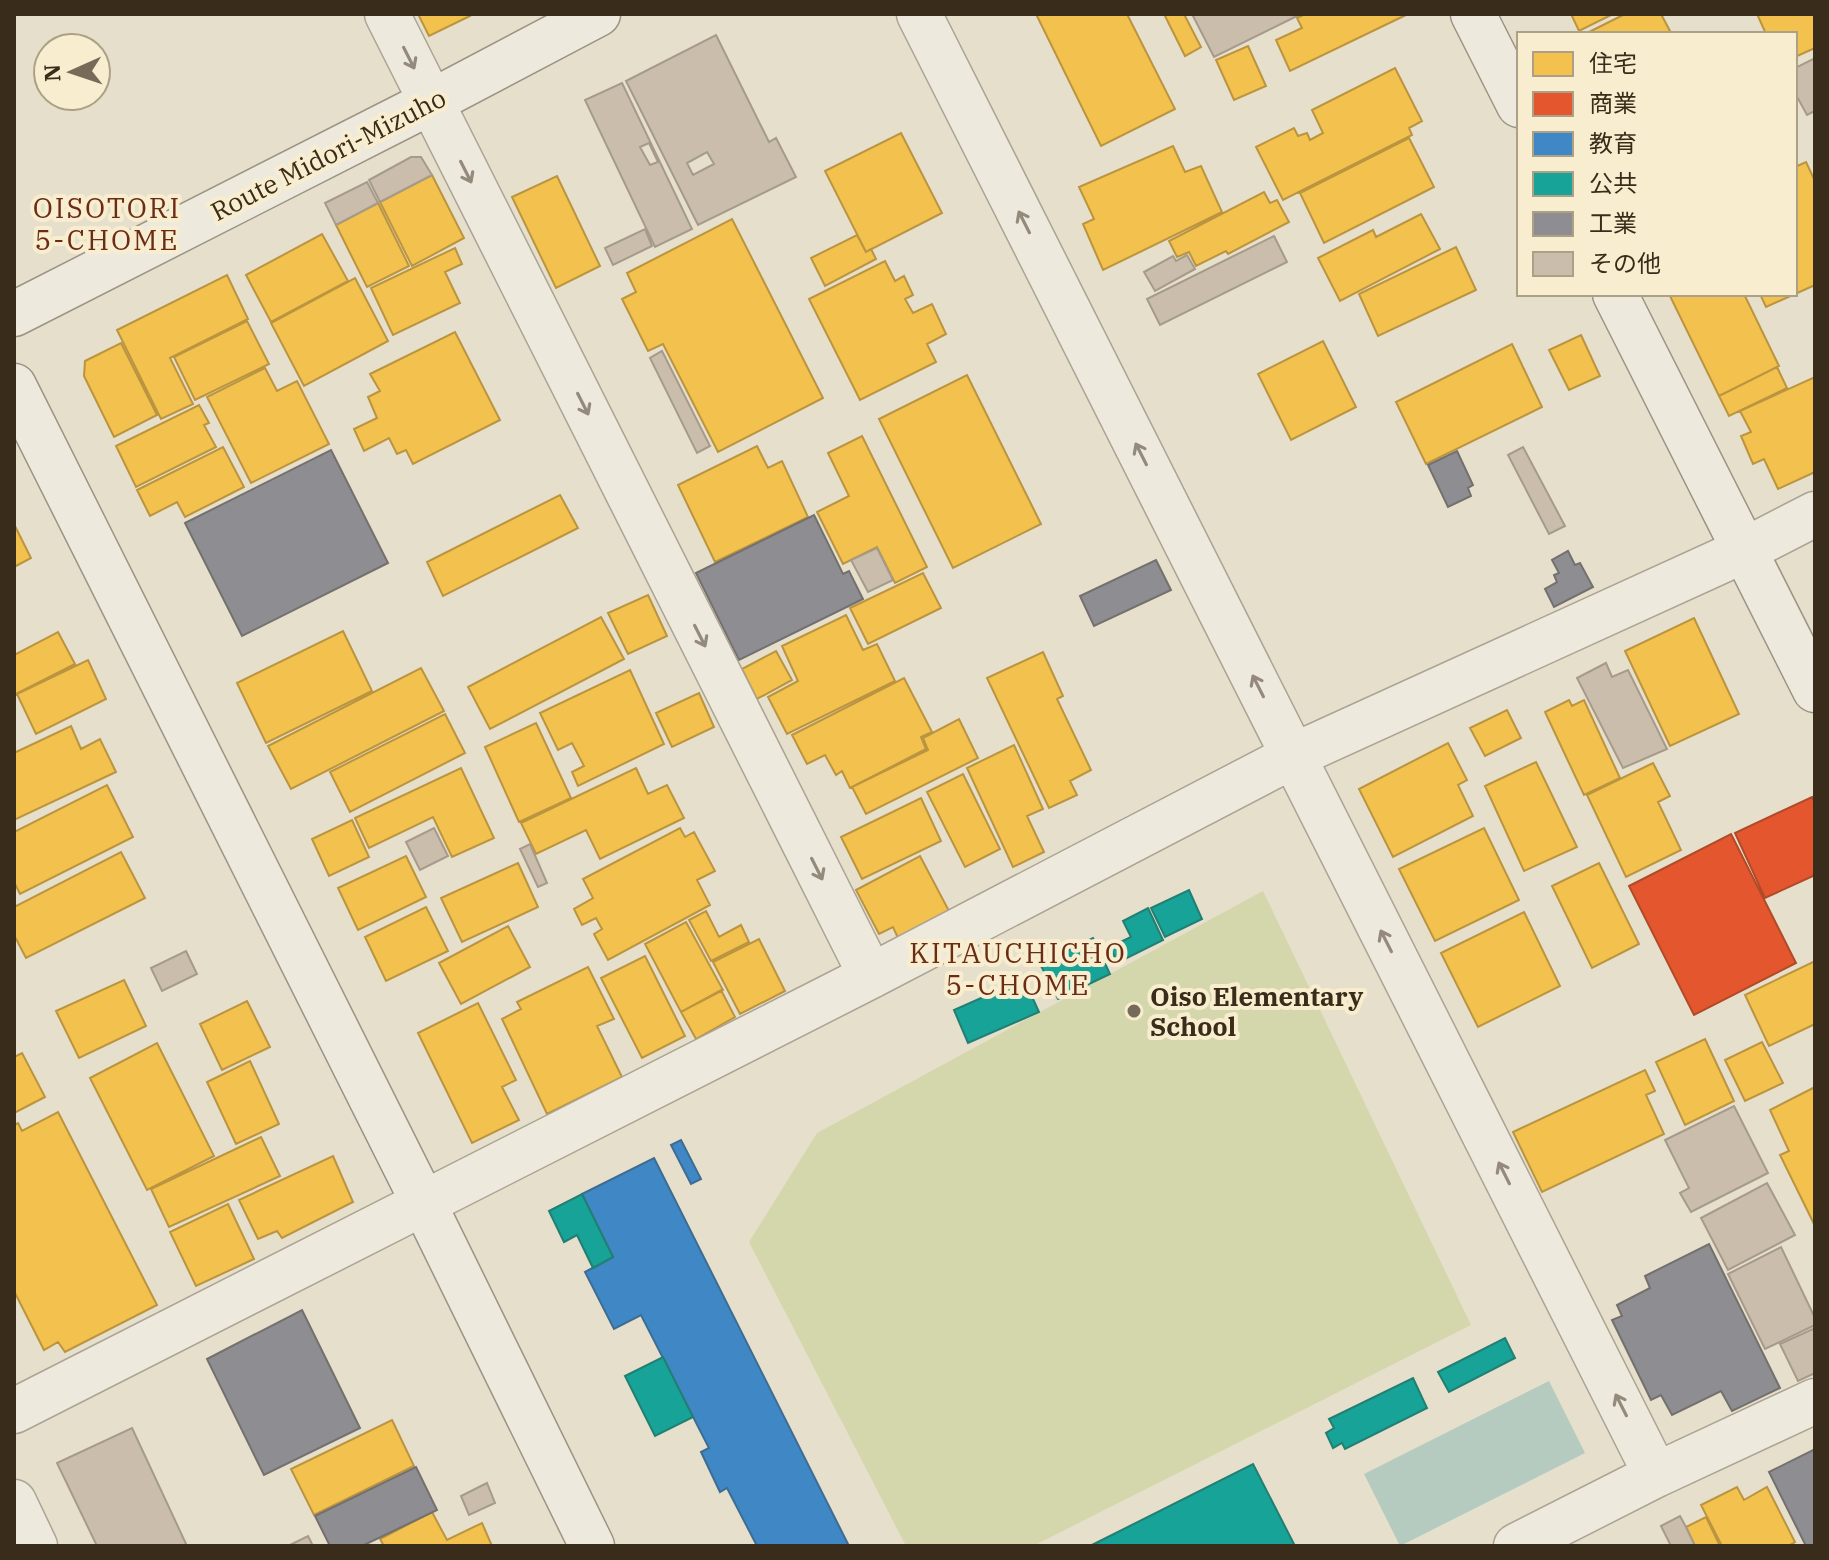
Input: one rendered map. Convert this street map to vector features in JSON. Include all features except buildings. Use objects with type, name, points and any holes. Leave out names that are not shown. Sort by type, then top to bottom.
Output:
[{"type":"street","points":[[387,14],[871,976]]},
{"type":"street","name":"Route Midori-Mizuho","points":[[14,314],[598,14]]},
{"type":"street","points":[[919,14],[1656,1475]]},
{"type":"street","points":[[1473,14],[1517,101]]},
{"type":"street","points":[[1616,296],[1815,690]]},
{"type":"street","points":[[14,386],[592,1546]]},
{"type":"street","points":[[14,1411],[871,976],[1293,756],[1745,550],[1815,514]]},
{"type":"street","points":[[1516,1546],[1656,1475],[1815,1401]]},
{"type":"street","points":[[14,1502],[35,1546]]},
{"type":"green space","points":[[1263,891],[1471,1325],[1033,1546],[906,1546],[749,1242],[817,1133]]},
{"type":"shaded area","points":[[1549,1381],[1585,1453],[1400,1546],[1364,1474]]},
{"type":"place","name":"Oiso Elementary School","points":[[1134,1011]]},
{"type":"district","name":"OISOTORI 5-CHOME","points":[[107,223]]},
{"type":"district","name":"KITAUCHICHO 5-CHOME","points":[[1018,968]]}]
